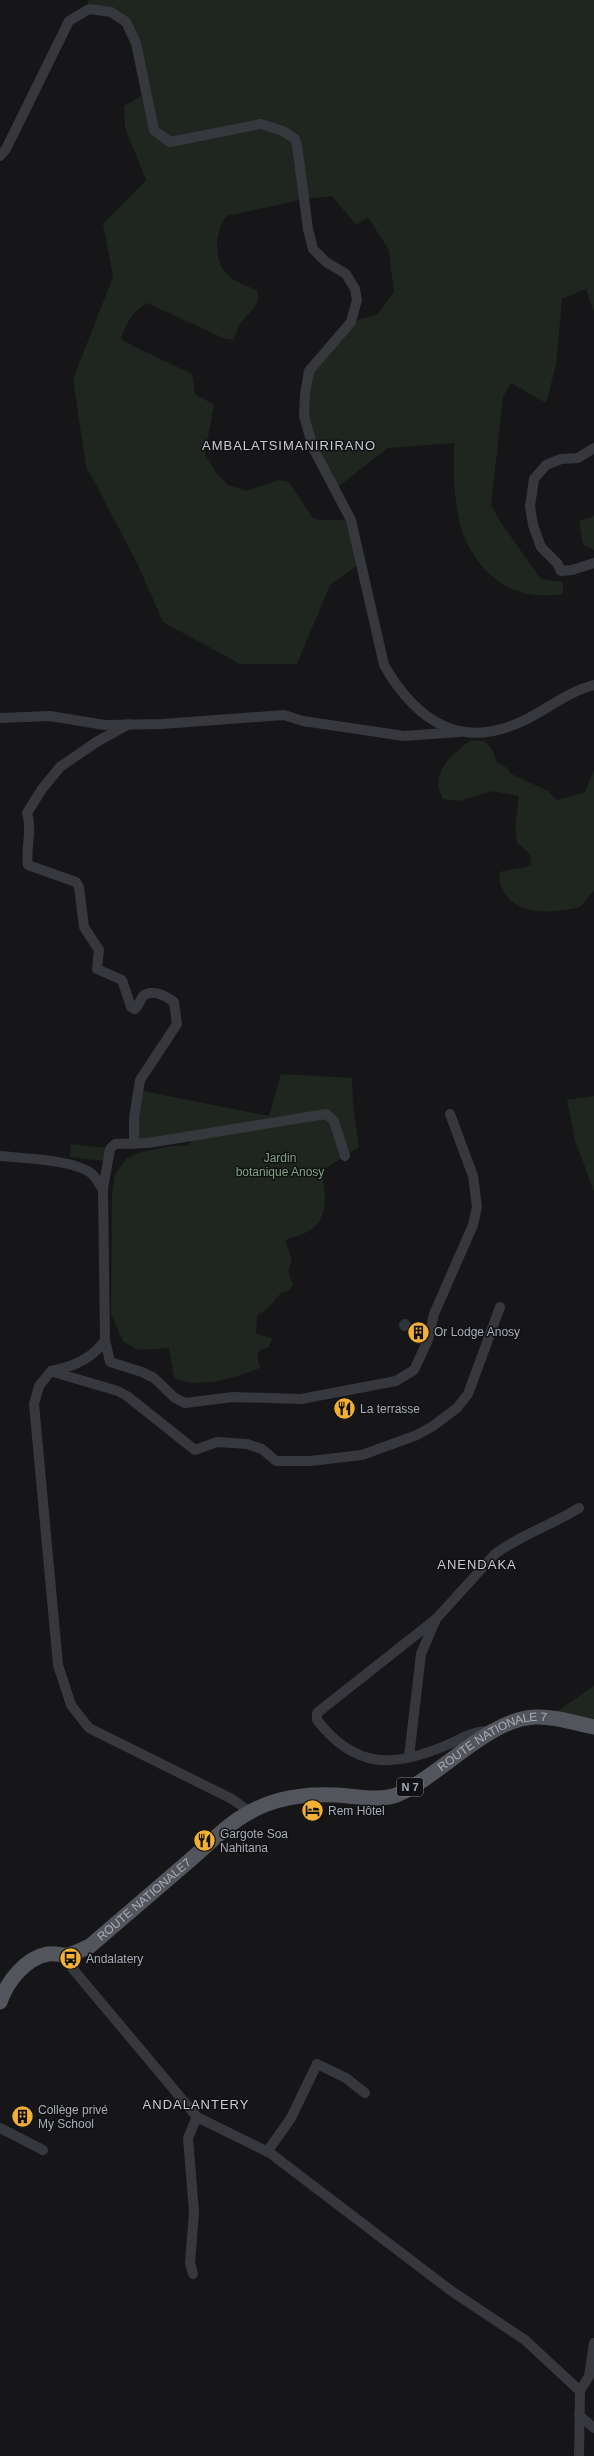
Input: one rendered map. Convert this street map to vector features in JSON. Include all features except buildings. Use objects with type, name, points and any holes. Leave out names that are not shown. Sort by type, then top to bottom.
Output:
[{"type":"main road","name":"ROUTE NATIONALE 7","points":[[249,1811],[267,1803],[303,1796],[335,1795],[377,1798],[399,1794],[493,1732],[515,1720],[535,1717],[555,1719],[594,1727]]},
{"type":"main road","name":"ROUTE NATIONALE7","points":[[0,2002],[4,1991],[16,1974],[29,1963],[48,1954],[69,1955],[90,1946],[199,1853],[220,1832],[249,1811]]},
{"type":"street","points":[[0,156],[6,149],[69,21],[89,9],[111,12],[126,22],[136,43],[154,130],[170,142],[261,124],[283,132],[294,139],[301,158],[308,228],[313,248],[326,262],[346,274],[355,289],[357,300],[352,322],[309,371],[305,394],[304,416],[313,448],[352,520],[384,665],[399,689],[426,717],[463,732]]},
{"type":"street","points":[[594,448],[578,458],[561,459],[546,466],[534,479],[530,506],[532,525],[540,547],[557,562],[561,571],[572,570],[594,563]]},
{"type":"street","points":[[0,718],[50,716],[105,725],[162,724],[284,715],[303,721],[404,736],[495,731],[526,720],[582,688],[594,685]]},
{"type":"street","points":[[129,724],[98,741],[60,767],[42,789],[27,813],[30,822],[26,855],[28,865],[76,882],[79,887],[84,927],[99,950],[97,970],[122,980],[131,1007],[135,1009],[143,996],[150,993],[164,994],[174,1002],[177,1024],[140,1080],[134,1118],[134,1144]]},
{"type":"street","points":[[345,1156],[334,1121],[326,1114],[134,1144],[115,1144],[110,1149],[102,1189],[104,1340],[110,1362],[142,1372],[154,1378],[175,1398],[185,1403],[233,1397],[301,1399],[396,1381],[406,1376],[414,1370],[428,1340],[434,1314],[474,1225],[476,1207],[473,1176],[450,1114]]},
{"type":"street","points":[[0,1156],[40,1160],[77,1167],[92,1174],[102,1189]]},
{"type":"street","points":[[51,1371],[118,1391],[127,1396],[195,1450],[216,1442],[247,1444],[262,1449],[276,1461],[310,1461],[362,1454],[416,1435],[433,1426],[457,1408],[468,1394],[500,1306]]},
{"type":"street","points":[[104,1340],[98,1350],[72,1367],[51,1371],[39,1386],[34,1404],[58,1665],[71,1705],[89,1728],[232,1799],[249,1811]]},
{"type":"street","points":[[493,1732],[477,1732],[429,1752],[409,1757],[387,1761],[374,1760],[356,1755],[339,1743],[317,1720],[317,1713],[436,1619],[495,1554],[507,1546],[555,1524],[579,1508]]},
{"type":"street","points":[[409,1757],[422,1654],[436,1619]]},
{"type":"street","points":[[69,1955],[72,1968],[197,2117],[267,2152],[450,2290],[525,2340],[580,2390]]},
{"type":"street","points":[[267,2152],[291,2118],[317,2064],[346,2078],[365,2093]]},
{"type":"street","points":[[193,2274],[190,2263],[194,2212],[188,2138],[197,2117]]},
{"type":"street","points":[[0,2128],[43,2150]]},
{"type":"street","points":[[578,2456],[580,2390],[589,2376],[594,2343]]},
{"type":"street","points":[[579,2415],[594,2428]]},
{"type":"green space","points":[[88,0],[594,0],[594,312],[586,289],[562,299],[556,365],[546,403],[511,383],[503,397],[491,505],[501,523],[541,579],[563,582],[563,594],[533,595],[519,592],[495,579],[485,570],[476,558],[462,532],[459,518],[454,486],[454,443],[388,448],[335,489],[304,416],[309,371],[351,322],[378,314],[394,292],[389,250],[368,217],[356,225],[332,196],[305,199],[227,216],[223,222],[218,238],[217,247],[220,263],[229,276],[257,291],[258,296],[256,304],[252,311],[241,322],[233,340],[223,338],[147,303],[137,310],[131,318],[125,327],[121,338],[127,343],[192,374],[195,394],[214,405],[205,454],[217,474],[228,485],[246,491],[279,480],[289,482],[312,517],[318,520],[351,520],[362,562],[330,585],[297,664],[240,664],[163,622],[137,563],[86,466],[73,379],[113,277],[103,224],[146,180],[125,128],[124,106],[146,93],[125,22],[89,9]]},
{"type":"green space","points":[[594,516],[594,550],[583,545],[579,521]]},
{"type":"green space","points":[[471,740],[484,741],[492,749],[497,762],[507,768],[511,774],[548,791],[557,800],[585,792],[594,770],[594,891],[581,906],[573,909],[552,911],[530,910],[512,901],[505,894],[501,884],[499,872],[526,867],[531,864],[530,854],[517,843],[515,826],[519,796],[492,791],[460,801],[443,799],[439,790],[440,773],[444,765],[456,752]]},
{"type":"green space","name":"Jardin botanique Anosy","points":[[281,1074],[352,1078],[353,1105],[359,1147],[322,1171],[325,1205],[320,1220],[315,1227],[285,1241],[292,1259],[288,1270],[293,1285],[290,1290],[280,1294],[267,1309],[257,1315],[256,1334],[272,1338],[269,1347],[259,1351],[257,1356],[260,1368],[217,1381],[194,1383],[183,1381],[174,1377],[169,1348],[138,1350],[129,1345],[123,1341],[111,1314],[112,1195],[115,1174],[126,1159],[141,1152],[172,1146],[187,1146],[197,1135],[135,1141],[140,1094],[143,1091],[269,1116]]},
{"type":"green space","points":[[594,1096],[594,1192],[575,1140],[567,1100]]},
{"type":"green space","points":[[71,1144],[106,1148],[104,1161],[70,1157]]},
{"type":"green space","points":[[594,1686],[594,1725],[553,1714]]},
{"type":"shaded area","points":[[403,1319],[407,1319],[411,1325],[407,1331],[403,1331],[399,1327],[399,1323]]},
{"type":"place","name":"Or Lodge Anosy","points":[[419,1332]]},
{"type":"place","name":"La terrasse","points":[[344,1409]]},
{"type":"place","name":"Rem Hôtel","points":[[312,1811]]},
{"type":"place","name":"Gargote Soa Nahitana","points":[[204,1841]]},
{"type":"place","name":"Andalatery","points":[[70,1959]]},
{"type":"place","name":"Collège privé My School","points":[[22,2117]]},
{"type":"district","name":"AMBALATSIMANIRIRANO","points":[[289,445]]},
{"type":"district","name":"ANENDAKA","points":[[477,1564]]},
{"type":"district","name":"ANDALANTERY","points":[[196,2104]]}]
